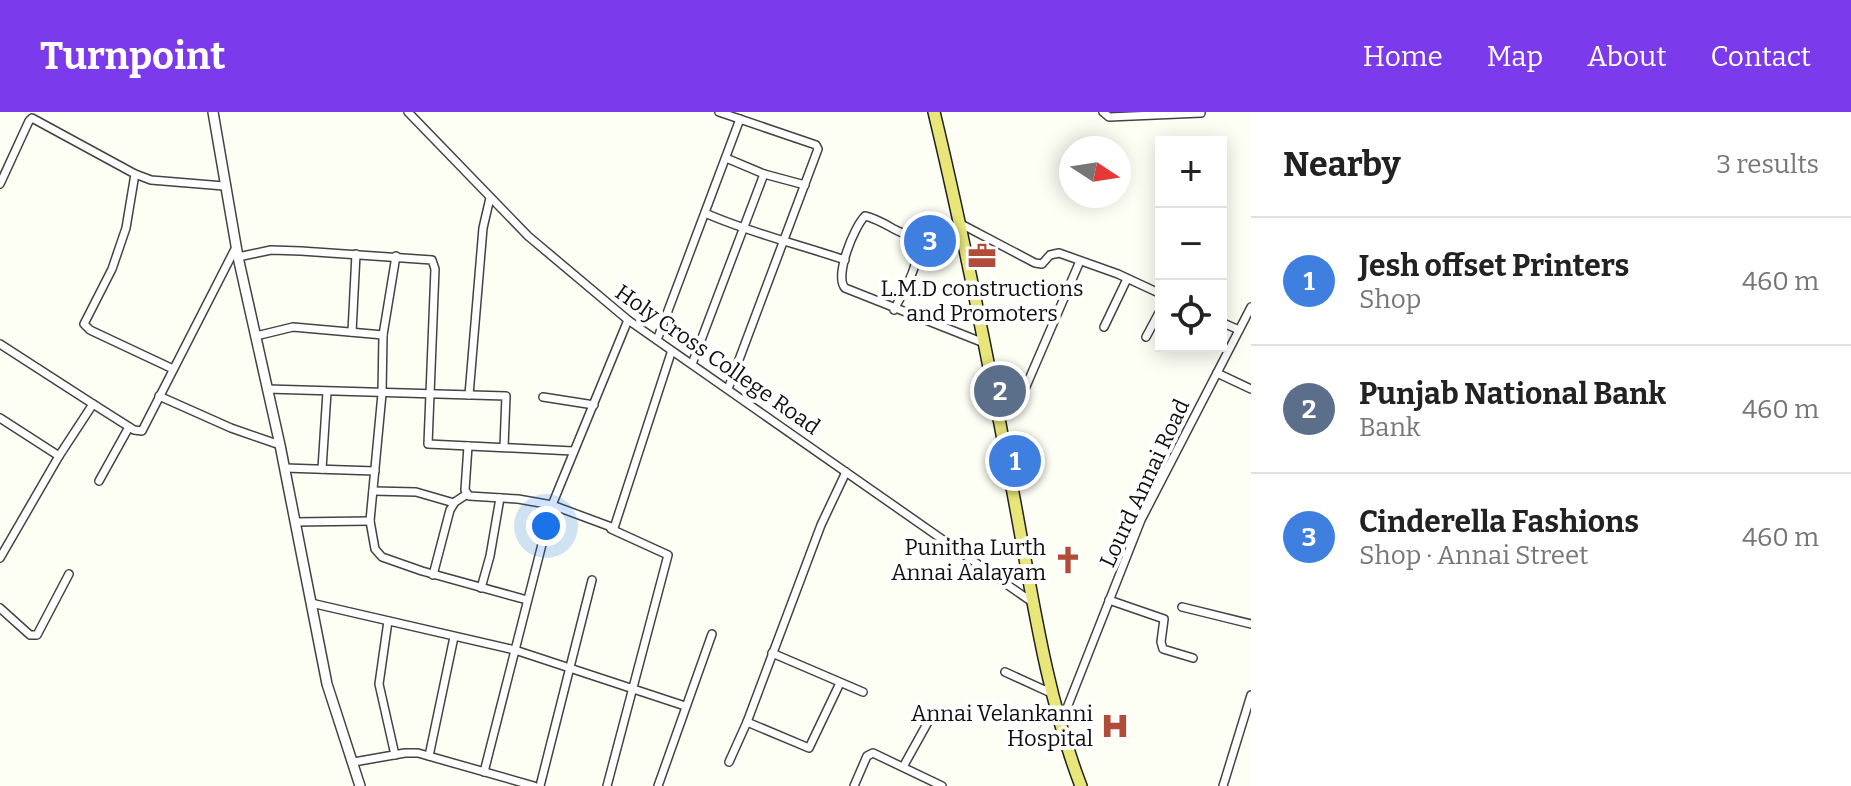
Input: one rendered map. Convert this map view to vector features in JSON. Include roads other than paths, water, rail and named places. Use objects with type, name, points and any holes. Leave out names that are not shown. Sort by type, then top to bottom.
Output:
[{"type":"main road","points":[[934,112],[993,387],[1053,694],[1068,753],[1081,786]]},
{"type":"street","points":[[213,112],[237,252],[285,468],[327,684],[360,786]]},
{"type":"street","name":"Holy Cross College Road","points":[[408,112],[528,236],[628,320],[671,353],[692,364],[1034,603]]},
{"type":"street","points":[[719,112],[816,145],[818,153],[728,389]]},
{"type":"street","points":[[1103,112],[1109,117],[1201,113]]},
{"type":"street","points":[[0,184],[34,115],[135,174],[151,180],[224,186]]},
{"type":"street","points":[[657,340],[740,119]]},
{"type":"street","points":[[726,158],[764,174],[805,185]]},
{"type":"street","points":[[135,174],[126,228],[112,269],[84,324],[90,330],[173,369]]},
{"type":"street","points":[[692,364],[764,174]]},
{"type":"street","points":[[469,395],[483,228],[490,198]]},
{"type":"street","points":[[705,213],[744,231],[785,239],[845,260]]},
{"type":"street","points":[[894,310],[915,269],[917,258],[913,239],[865,216],[858,225],[840,273],[840,283],[894,310],[984,343]]},
{"type":"street","points":[[959,223],[1035,263],[1042,264],[1054,253],[1155,291]]},
{"type":"street","points":[[237,252],[271,250],[396,256],[426,258],[434,262],[428,444],[573,451]]},
{"type":"street","points":[[0,344],[129,427],[142,431],[237,252]]},
{"type":"street","points":[[352,332],[356,254]]},
{"type":"street","points":[[396,256],[383,335],[382,394],[370,521],[378,554],[433,575],[527,600]]},
{"type":"street","points":[[993,387],[1019,393],[1024,391],[1080,261]]},
{"type":"street","points":[[1104,327],[1127,279]]},
{"type":"street","name":"Lourd Annai Road","points":[[1061,723],[1141,520],[1251,307]]},
{"type":"street","points":[[484,772],[552,505],[628,320]]},
{"type":"street","points":[[1146,337],[1155,320]]},
{"type":"street","points":[[1227,325],[1239,330]]},
{"type":"street","points":[[256,336],[293,327],[383,335]]},
{"type":"street","points":[[606,527],[614,528],[616,523],[671,353]]},
{"type":"street","points":[[1217,373],[1251,389]]},
{"type":"street","points":[[267,389],[506,396],[504,447]]},
{"type":"street","points":[[322,469],[327,392]]},
{"type":"street","points":[[159,396],[231,428],[280,445]]},
{"type":"street","points":[[543,397],[594,405]]},
{"type":"street","points":[[0,558],[93,404]]},
{"type":"street","points":[[0,418],[59,456]]},
{"type":"street","points":[[99,481],[129,427]]},
{"type":"street","points":[[467,494],[468,446]]},
{"type":"street","points":[[285,468],[375,471]]},
{"type":"street","points":[[729,762],[821,525],[846,472]]},
{"type":"street","points":[[373,491],[416,492],[454,503]]},
{"type":"street","points":[[433,575],[454,503],[467,494],[552,505],[668,555],[607,786]]},
{"type":"street","points":[[481,588],[500,498]]},
{"type":"street","points":[[295,522],[370,521]]},
{"type":"street","points":[[0,608],[30,635],[37,635],[69,574]]},
{"type":"street","points":[[540,786],[592,580]]},
{"type":"street","points":[[1109,600],[1164,619],[1163,649],[1193,658]]},
{"type":"street","points":[[311,603],[515,650],[685,706]]},
{"type":"street","points":[[1182,607],[1251,624]]},
{"type":"street","points":[[388,621],[379,684],[395,755]]},
{"type":"street","points":[[658,786],[712,634]]},
{"type":"street","points":[[429,756],[454,637]]},
{"type":"street","points":[[772,653],[863,692]]},
{"type":"street","points":[[1005,672],[1053,694]]},
{"type":"street","points":[[747,722],[809,748],[840,683]]},
{"type":"street","points":[[1223,786],[1251,695]]},
{"type":"street","points":[[903,767],[928,722]]},
{"type":"street","points":[[354,762],[418,753],[534,786]]},
{"type":"street","points":[[854,786],[870,753],[942,786]]},
{"type":"place","name":"Cinderella Fashions","points":[[930,241]]},
{"type":"place","name":"L.M.D constructions and Promoters","points":[[982,256]]},
{"type":"place","name":"Punjab National Bank","points":[[1000,391]]},
{"type":"place","name":"Jesh offset Printers","points":[[1015,461]]},
{"type":"place","name":"Punitha Lurth Annai Aalayam","points":[[1068,560]]},
{"type":"place","name":"Annai Velankanni Hospital","points":[[1115,726]]}]
